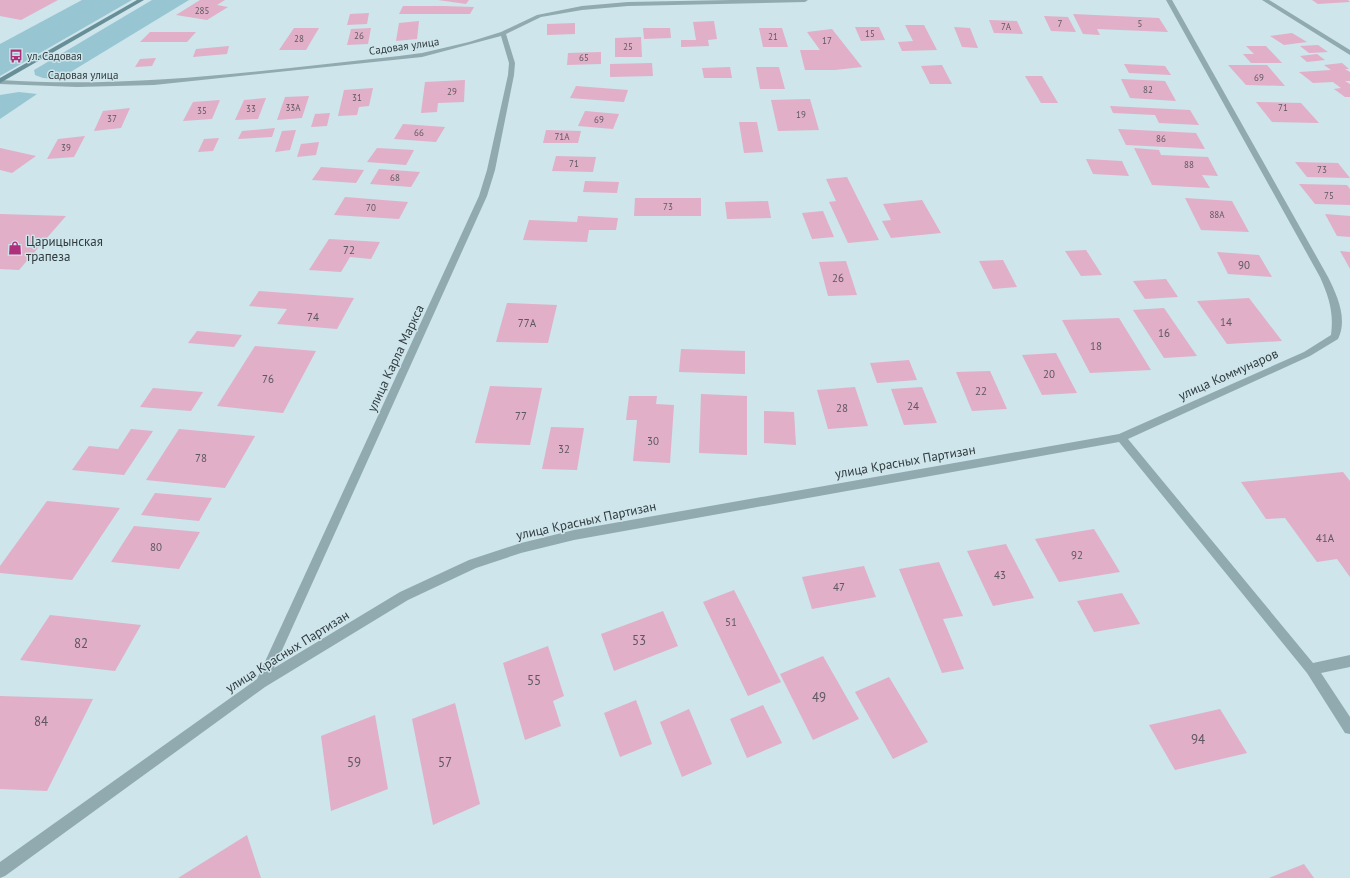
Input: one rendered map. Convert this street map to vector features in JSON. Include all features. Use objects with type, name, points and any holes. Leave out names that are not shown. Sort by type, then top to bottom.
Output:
[{"type":"street","points":[[0,81],[141,0]]},
{"type":"street","name":"Садовая улица","points":[[0,81],[51,86],[80,86],[169,81],[399,58],[442,51],[503,33],[539,16],[558,11],[629,2],[805,0]]},
{"type":"street","name":"улица Коммунаров","points":[[1121,438],[1307,354],[1335,337],[1338,318],[1335,299],[1324,277],[1169,0]]},
{"type":"street","points":[[1265,0],[1350,53]]},
{"type":"street","name":"улица Карла Маркса","points":[[261,683],[483,196],[491,170],[512,76],[512,63],[503,33]]},
{"type":"street","points":[[1121,438],[1311,669],[1350,728]]},
{"type":"street","name":"улица Красных Партизан","points":[[0,871],[261,683],[404,596],[473,564],[521,548],[574,535],[1121,438]]},
{"type":"street","points":[[1311,669],[1350,661]]},
{"type":"shaded area","points":[[82,0],[132,0],[0,76],[0,44]]},
{"type":"shaded area","points":[[152,0],[189,0],[59,79],[43,78],[35,75],[34,70]]},
{"type":"shaded area","points":[[19,92],[37,94],[0,119],[0,95]]},
{"type":"building","points":[[0,0],[58,0],[21,20],[0,16]]},
{"type":"building","points":[[200,0],[225,0],[217,5],[228,7],[207,20],[176,15]]},
{"type":"building","points":[[438,0],[469,0],[466,4]]},
{"type":"building","points":[[1312,0],[1348,0],[1350,2],[1318,4]]},
{"type":"building","points":[[403,6],[474,7],[470,14],[399,14]]},
{"type":"building","points":[[369,13],[367,24],[347,25],[350,14]]},
{"type":"building","points":[[1073,14],[1159,18],[1168,32],[1097,29],[1100,35],[1083,34]]},
{"type":"building","points":[[1044,16],[1068,17],[1076,32],[1051,31]]},
{"type":"building","points":[[989,20],[1017,21],[1023,34],[994,33]]},
{"type":"building","points":[[419,21],[417,39],[396,41],[399,23]]},
{"type":"building","points":[[714,21],[717,39],[708,40],[709,46],[681,47],[681,40],[696,40],[693,22]]},
{"type":"building","points":[[575,23],[575,34],[547,35],[547,24]]},
{"type":"building","points":[[905,25],[924,25],[937,50],[902,51],[898,42],[913,41]]},
{"type":"building","points":[[855,27],[879,27],[885,40],[861,41]]},
{"type":"building","points":[[954,27],[970,28],[978,48],[962,47]]},
{"type":"building","points":[[294,28],[319,28],[306,50],[279,50]]},
{"type":"building","points":[[371,28],[368,44],[347,45],[351,29]]},
{"type":"building","points":[[643,28],[670,28],[671,38],[644,39]]},
{"type":"building","points":[[759,28],[782,28],[788,47],[763,47]]},
{"type":"building","points":[[832,29],[862,67],[835,70],[805,70],[800,50],[820,50],[807,32]]},
{"type":"building","points":[[150,32],[196,32],[187,42],[140,42]]},
{"type":"building","points":[[1292,33],[1307,42],[1284,45],[1270,36]]},
{"type":"building","points":[[641,37],[642,57],[615,57],[615,38]]},
{"type":"building","points":[[1318,45],[1328,52],[1309,53],[1300,46]]},
{"type":"building","points":[[229,46],[227,54],[193,57],[196,49]]},
{"type":"building","points":[[1246,46],[1266,46],[1282,63],[1251,63],[1243,54],[1254,54]]},
{"type":"building","points":[[601,52],[601,64],[567,65],[568,53]]},
{"type":"building","points":[[1317,54],[1325,60],[1307,62],[1300,56]]},
{"type":"building","points":[[156,58],[152,66],[135,67],[140,59]]},
{"type":"building","points":[[652,63],[653,76],[610,77],[610,64]]},
{"type":"building","points":[[1342,63],[1349,69],[1345,69],[1350,72],[1350,81],[1345,81],[1350,84],[1350,97],[1345,97],[1334,89],[1341,88],[1333,82],[1313,83],[1299,72],[1331,70],[1324,65]]},
{"type":"building","points":[[1124,64],[1165,66],[1171,75],[1129,73]]},
{"type":"building","points":[[942,65],[952,84],[930,84],[921,66]]},
{"type":"building","points":[[1228,65],[1267,65],[1285,86],[1246,85]]},
{"type":"building","points":[[730,67],[732,78],[704,78],[702,68]]},
{"type":"building","points":[[756,67],[779,67],[785,89],[760,89]]},
{"type":"building","points":[[1025,76],[1042,76],[1058,103],[1041,103]]},
{"type":"building","points":[[1121,79],[1165,81],[1176,101],[1130,98]]},
{"type":"building","points":[[465,80],[464,102],[438,103],[437,112],[421,113],[425,82]]},
{"type":"building","points":[[576,86],[628,90],[624,102],[570,98]]},
{"type":"building","points":[[373,88],[369,106],[359,107],[357,115],[338,116],[344,90]]},
{"type":"building","points":[[309,96],[302,118],[277,120],[285,97]]},
{"type":"building","points":[[266,98],[258,119],[235,120],[244,100]]},
{"type":"building","points":[[810,99],[819,130],[778,131],[771,100]]},
{"type":"building","points":[[220,100],[212,119],[183,121],[193,102]]},
{"type":"building","points":[[1256,102],[1301,103],[1319,123],[1272,122]]},
{"type":"building","points":[[1110,106],[1190,110],[1199,125],[1159,123],[1155,115],[1113,113]]},
{"type":"building","points":[[130,108],[121,128],[94,131],[103,111]]},
{"type":"building","points":[[585,111],[619,114],[613,129],[578,126]]},
{"type":"building","points":[[330,113],[327,126],[311,127],[315,114]]},
{"type":"building","points":[[739,122],[757,122],[763,152],[744,153]]},
{"type":"building","points":[[403,124],[445,127],[436,142],[394,139]]},
{"type":"building","points":[[275,128],[272,137],[238,139],[242,131]]},
{"type":"building","points":[[1118,129],[1196,133],[1205,149],[1126,145]]},
{"type":"building","points":[[296,130],[290,150],[275,152],[282,131]]},
{"type":"building","points":[[546,130],[581,131],[578,143],[543,143]]},
{"type":"building","points":[[85,136],[74,157],[47,159],[58,139]]},
{"type":"building","points":[[219,138],[213,151],[198,152],[204,139]]},
{"type":"building","points":[[319,142],[316,155],[297,157],[301,144]]},
{"type":"building","points":[[0,148],[36,156],[12,173],[0,170]]},
{"type":"building","points":[[377,148],[414,150],[406,165],[367,162]]},
{"type":"building","points":[[1134,148],[1159,150],[1161,155],[1208,157],[1218,176],[1202,175],[1210,188],[1152,185]]},
{"type":"building","points":[[556,156],[596,157],[593,172],[552,171]]},
{"type":"building","points":[[1086,159],[1122,161],[1129,176],[1093,174]]},
{"type":"building","points":[[1295,162],[1338,163],[1350,178],[1307,177]]},
{"type":"building","points":[[321,167],[364,170],[356,183],[312,180]]},
{"type":"building","points":[[379,169],[420,172],[411,187],[370,184]]},
{"type":"building","points":[[847,177],[879,240],[848,243],[829,202],[836,201],[826,179]]},
{"type":"building","points":[[585,181],[619,182],[617,193],[583,192]]},
{"type":"building","points":[[1299,184],[1347,185],[1350,189],[1350,205],[1315,204]]},
{"type":"building","points":[[345,197],[408,202],[399,219],[334,215]]},
{"type":"building","points":[[635,198],[701,198],[701,216],[634,216]]},
{"type":"building","points":[[1185,198],[1232,201],[1249,232],[1201,230]]},
{"type":"building","points":[[922,200],[941,233],[891,238],[882,221],[891,220],[883,204]]},
{"type":"building","points":[[768,201],[771,218],[727,219],[725,202]]},
{"type":"building","points":[[823,211],[834,237],[812,239],[802,213]]},
{"type":"building","points":[[0,214],[66,216],[19,270],[0,269]]},
{"type":"building","points":[[1325,214],[1350,216],[1350,237],[1337,236]]},
{"type":"building","points":[[578,216],[618,218],[616,230],[589,230],[587,242],[523,240],[529,220],[577,222]]},
{"type":"building","points":[[329,239],[380,242],[371,259],[350,257],[341,272],[309,270]]},
{"type":"building","points":[[1086,250],[1102,275],[1081,276],[1065,251]]},
{"type":"building","points":[[1340,251],[1350,252],[1350,269],[1344,258]]},
{"type":"building","points":[[1217,252],[1259,255],[1272,277],[1228,274]]},
{"type":"building","points":[[1003,260],[1017,287],[993,289],[979,261]]},
{"type":"building","points":[[846,261],[857,295],[828,296],[819,262]]},
{"type":"building","points":[[1166,279],[1178,297],[1145,299],[1133,281]]},
{"type":"building","points":[[259,291],[354,298],[337,329],[277,324],[287,309],[249,306]]},
{"type":"building","points":[[1249,298],[1282,341],[1227,344],[1197,301]]},
{"type":"building","points":[[507,303],[557,305],[548,343],[496,342]]},
{"type":"building","points":[[1164,308],[1197,356],[1164,358],[1133,310]]},
{"type":"building","points":[[1119,318],[1151,370],[1090,373],[1062,320]]},
{"type":"building","points":[[197,331],[242,335],[234,347],[188,343]]},
{"type":"building","points":[[255,346],[316,351],[283,413],[217,406]]},
{"type":"building","points":[[681,349],[745,351],[745,374],[679,372]]},
{"type":"building","points":[[1056,353],[1077,393],[1042,395],[1022,355]]},
{"type":"building","points":[[909,360],[917,380],[877,383],[870,363]]},
{"type":"building","points":[[990,371],[1007,409],[972,411],[956,372]]},
{"type":"building","points":[[490,386],[542,388],[530,445],[475,443]]},
{"type":"building","points":[[855,387],[868,426],[828,429],[817,390]]},
{"type":"building","points":[[922,387],[937,423],[904,425],[891,389]]},
{"type":"building","points":[[153,388],[203,392],[191,411],[140,407]]},
{"type":"building","points":[[701,394],[747,396],[747,455],[699,453]]},
{"type":"building","points":[[629,396],[657,396],[656,404],[674,405],[670,463],[633,461],[637,420],[626,420]]},
{"type":"building","points":[[764,411],[794,412],[796,445],[764,443]]},
{"type":"building","points":[[551,427],[584,428],[577,470],[542,469]]},
{"type":"building","points":[[131,429],[153,431],[124,475],[72,470],[89,446],[118,449]]},
{"type":"building","points":[[179,429],[255,436],[225,488],[146,480]]},
{"type":"building","points":[[1343,472],[1350,481],[1350,577],[1337,559],[1317,562],[1285,518],[1266,519],[1241,482]]},
{"type":"building","points":[[155,493],[212,498],[199,521],[141,515]]},
{"type":"building","points":[[47,501],[120,508],[72,580],[0,573],[0,566]]},
{"type":"building","points":[[134,526],[200,532],[179,569],[111,562]]},
{"type":"building","points":[[1094,529],[1120,572],[1059,582],[1035,539]]},
{"type":"building","points":[[1006,544],[1034,598],[993,606],[967,551]]},
{"type":"building","points":[[939,562],[963,616],[943,619],[964,669],[942,673],[899,569]]},
{"type":"building","points":[[864,566],[876,597],[812,609],[802,577]]},
{"type":"building","points":[[734,590],[781,682],[748,696],[703,602]]},
{"type":"building","points":[[1122,593],[1140,624],[1094,632],[1077,601]]},
{"type":"building","points":[[663,611],[678,646],[614,671],[601,634]]},
{"type":"building","points":[[50,615],[141,625],[115,671],[20,660]]},
{"type":"building","points":[[548,646],[564,696],[553,701],[561,726],[525,740],[503,663]]},
{"type":"building","points":[[823,656],[859,719],[813,740],[780,674]]},
{"type":"building","points":[[889,677],[928,742],[893,759],[855,692]]},
{"type":"building","points":[[0,696],[93,699],[47,791],[0,789]]},
{"type":"building","points":[[636,700],[652,744],[620,757],[604,713]]},
{"type":"building","points":[[455,703],[480,804],[433,825],[412,719]]},
{"type":"building","points":[[763,705],[782,743],[747,758],[730,719]]},
{"type":"building","points":[[689,709],[712,764],[682,777],[660,722]]},
{"type":"building","points":[[1220,709],[1247,753],[1175,770],[1149,725]]},
{"type":"building","points":[[375,715],[388,789],[331,811],[321,736]]},
{"type":"building","points":[[247,835],[261,878],[178,878]]},
{"type":"building","points":[[1304,864],[1314,878],[1269,878]]},
{"type":"place","name":"ул. Садовая","points":[[16,56]]},
{"type":"place","name":"Царицынская трапеза","points":[[15,248]]}]
